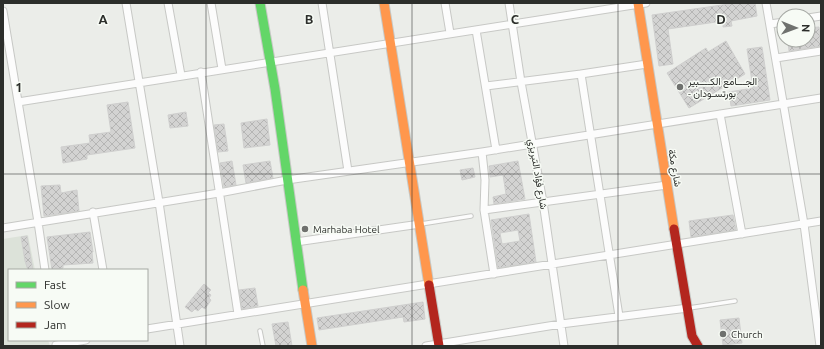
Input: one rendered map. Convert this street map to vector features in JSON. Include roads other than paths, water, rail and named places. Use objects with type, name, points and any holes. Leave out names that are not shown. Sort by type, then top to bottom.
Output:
[{"type":"street","points":[[126,3],[159,202],[180,346]]},
{"type":"street","points":[[168,3],[181,75]]},
{"type":"street","points":[[211,3],[222,69]]},
{"type":"street","points":[[260,3],[271,61],[312,346]]},
{"type":"street","points":[[322,3],[348,171]]},
{"type":"street","points":[[384,3],[439,345]]},
{"type":"street","points":[[445,3],[450,33]]},
{"type":"street","name":"شارع فؤاد التبريزي","points":[[509,3],[521,82],[543,202],[564,346]]},
{"type":"street","points":[[18,102],[641,3]]},
{"type":"street","name":"شارع مكة","points":[[641,3],[647,64],[692,336]]},
{"type":"street","points":[[766,3],[804,224],[820,346]]},
{"type":"street","points":[[3,11],[45,269]]},
{"type":"street","points":[[770,24],[776,23]]},
{"type":"street","points":[[476,30],[496,150]]},
{"type":"street","points":[[776,58],[821,51]]},
{"type":"street","points":[[486,86],[647,64]]},
{"type":"street","points":[[200,72],[238,314]]},
{"type":"street","points":[[581,74],[599,194],[610,255],[618,316]]},
{"type":"street","points":[[3,228],[93,212],[219,193],[287,180],[496,150],[821,98]]},
{"type":"street","points":[[720,114],[742,234]]},
{"type":"street","points":[[482,152],[485,180],[484,210],[494,274]]},
{"type":"street","points":[[484,210],[667,185]]},
{"type":"street","points":[[93,212],[104,269]]},
{"type":"street","points":[[148,329],[821,221]]},
{"type":"street","points":[[296,242],[420,224]]},
{"type":"street","points":[[426,346],[561,324],[688,308]]},
{"type":"street","points":[[690,346],[692,336]]},
{"type":"street","points":[[692,336],[698,346]]},
{"type":"street","points":[[55,344],[78,341]]},
{"type":"lane","points":[[420,224],[472,216]]},
{"type":"lane","points":[[688,308],[735,301]]},
{"type":"lane","points":[[260,331],[263,346]]},
{"type":"place","name":"الجـــامع الكــــبير - بورتسـودان","points":[[680,87]]},
{"type":"place","name":"Marhaba Hotel","points":[[305,229]]},
{"type":"place","name":"Church","points":[[723,334]]}]
